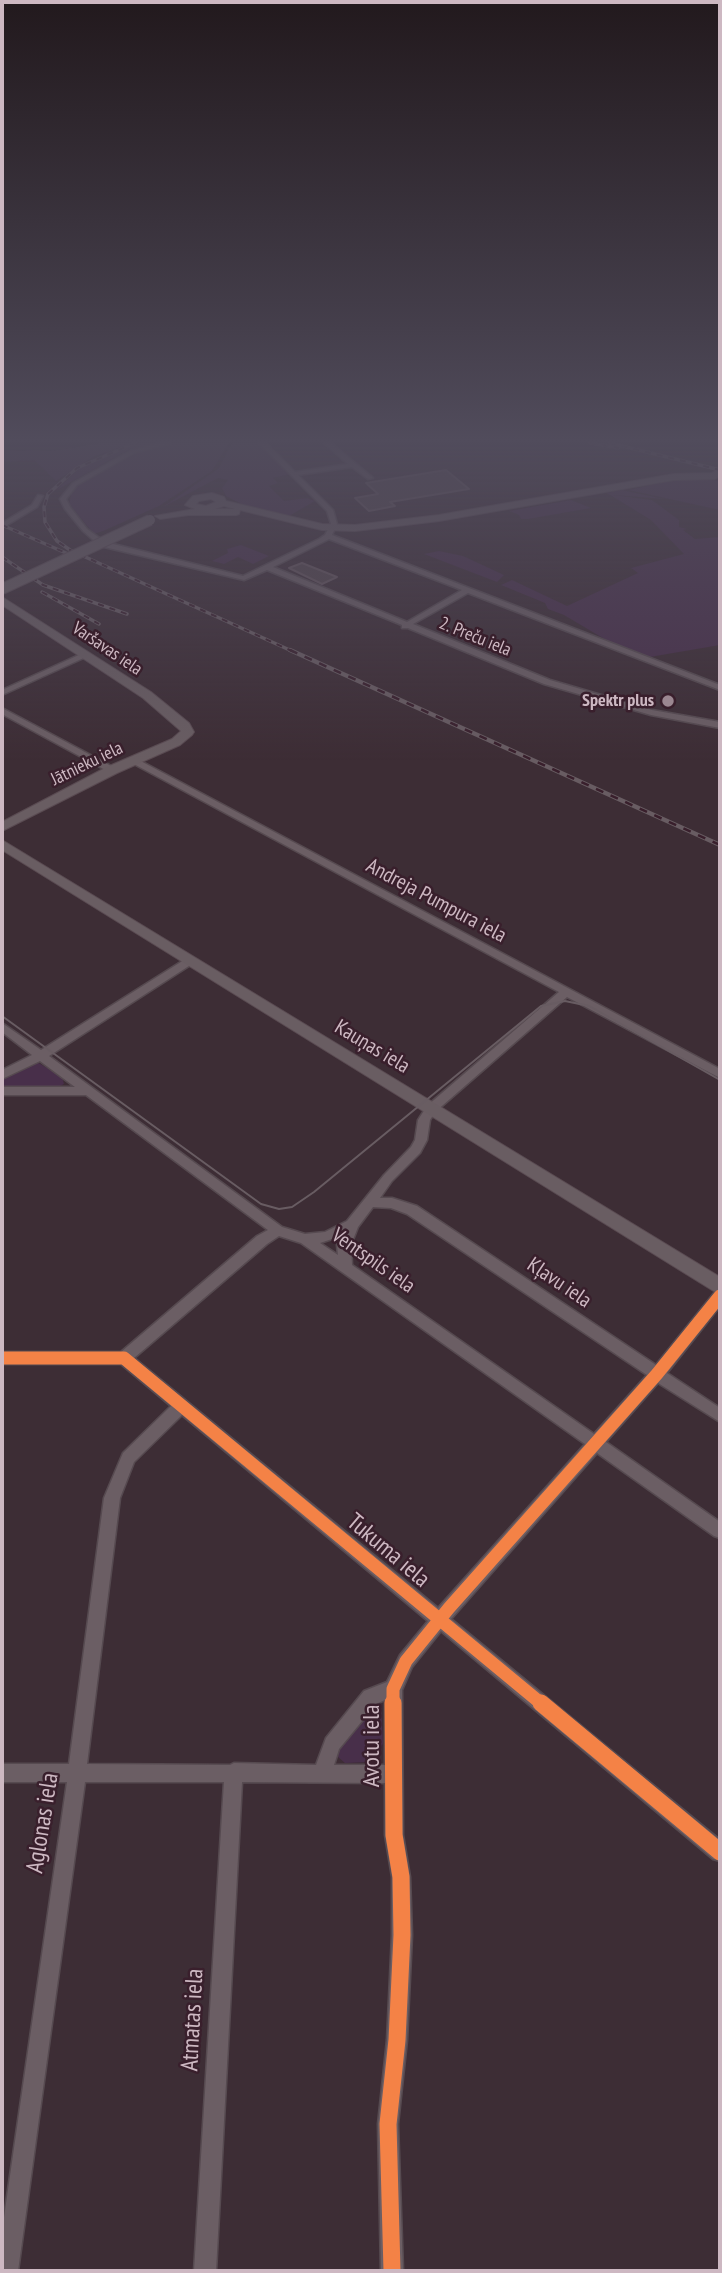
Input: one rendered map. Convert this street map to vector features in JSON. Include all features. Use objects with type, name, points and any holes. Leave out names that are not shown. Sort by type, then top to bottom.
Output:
[{"type":"street","points":[[2,589],[88,549]]},
{"type":"street","points":[[123,549],[237,578],[269,568],[301,549]]},
{"type":"street","points":[[371,549],[720,688]]},
{"type":"street","name":"2. Preču iela","points":[[269,568],[547,682],[641,709],[720,725]]},
{"type":"street","points":[[405,625],[468,590]]},
{"type":"street","name":"Varšavas iela","points":[[2,600],[147,695],[185,726],[188,733]]},
{"type":"street","points":[[2,693],[84,656]]},
{"type":"street","points":[[2,711],[112,769]]},
{"type":"street","name":"Jātnieku iela","points":[[2,827],[112,769],[176,742],[188,733]]},
{"type":"street","name":"Andreja Pumpura iela","points":[[135,761],[720,1074]]},
{"type":"street","name":"Kauņas iela","points":[[2,844],[188,962],[720,1287]]},
{"type":"street","points":[[2,1075],[41,1055],[188,962]]},
{"type":"street","points":[[346,1268],[344,1245],[352,1226],[369,1202],[416,1150],[421,1140],[424,1120],[431,1109],[566,992]]},
{"type":"street","name":"Ventspils iela","points":[[2,1027],[278,1231],[305,1238],[720,1531]]},
{"type":"street","points":[[2,1091],[91,1091]]},
{"type":"street","name":"Kļavu iela","points":[[369,1202],[392,1203],[412,1210],[720,1416]]},
{"type":"street","points":[[305,1238],[327,1237],[352,1226]]},
{"type":"street","points":[[2,1358],[124,1358],[262,1240],[278,1231]]},
{"type":"street","name":"Avotu iela","points":[[392,2271],[388,2124],[397,2040],[402,1935],[401,1877],[394,1835],[393,1689],[406,1661],[439,1621],[657,1374],[720,1296]]},
{"type":"street","name":"Tukuma iela","points":[[124,1358],[720,1852]]},
{"type":"street","name":"Aglonas iela","points":[[7,2271],[77,1773],[112,1498],[128,1458],[180,1407]]},
{"type":"street","name":"Avotu iela","points":[[322,1774],[332,1745],[370,1697],[393,1689]]},
{"type":"street","name":"Atmatas iela","points":[[205,2271],[234,1772]]},
{"type":"street","points":[[2,1773],[393,1774]]},
{"type":"shaded area","points":[[227,549],[251,549],[269,556],[253,564],[238,557],[224,564],[212,561],[228,553]]},
{"type":"shaded area","points":[[679,549],[720,549],[720,645],[644,658],[548,609],[545,603],[501,585],[512,580],[567,606],[638,573],[631,568],[684,554]]},
{"type":"shaded area","points":[[439,551],[463,556],[504,575],[497,582],[424,554]]},
{"type":"shaded area","points":[[37,1062],[62,1077],[64,1084],[56,1088],[2,1088],[2,1080]]},
{"type":"shaded area","points":[[376,1704],[381,1707],[383,1743],[380,1751],[369,1762],[345,1763],[338,1757],[339,1748]]},
{"type":"building","points":[[302,563],[337,577],[322,584],[289,568]]},
{"type":"tram line","points":[[2,1016],[261,1204],[279,1209],[292,1207],[314,1192],[541,1006],[565,1001],[589,1006],[720,1080]]},
{"type":"railway","points":[[57,549],[66,553]]},
{"type":"railway","points":[[69,549],[294,652]]},
{"type":"railway","points":[[2,557],[43,585],[127,614]]},
{"type":"railway","points":[[42,592],[99,624]]},
{"type":"railway","points":[[290,650],[720,845]]},
{"type":"cycle path","points":[[392,2271],[388,2124],[397,2040],[402,1935],[401,1877],[394,1835],[393,1689],[406,1661],[449,1608],[657,1374],[720,1296]]},
{"type":"cycle path","points":[[2,1358],[124,1358],[720,1852]]},
{"type":"place","name":"Spektr plus","points":[[668,701]]}]
